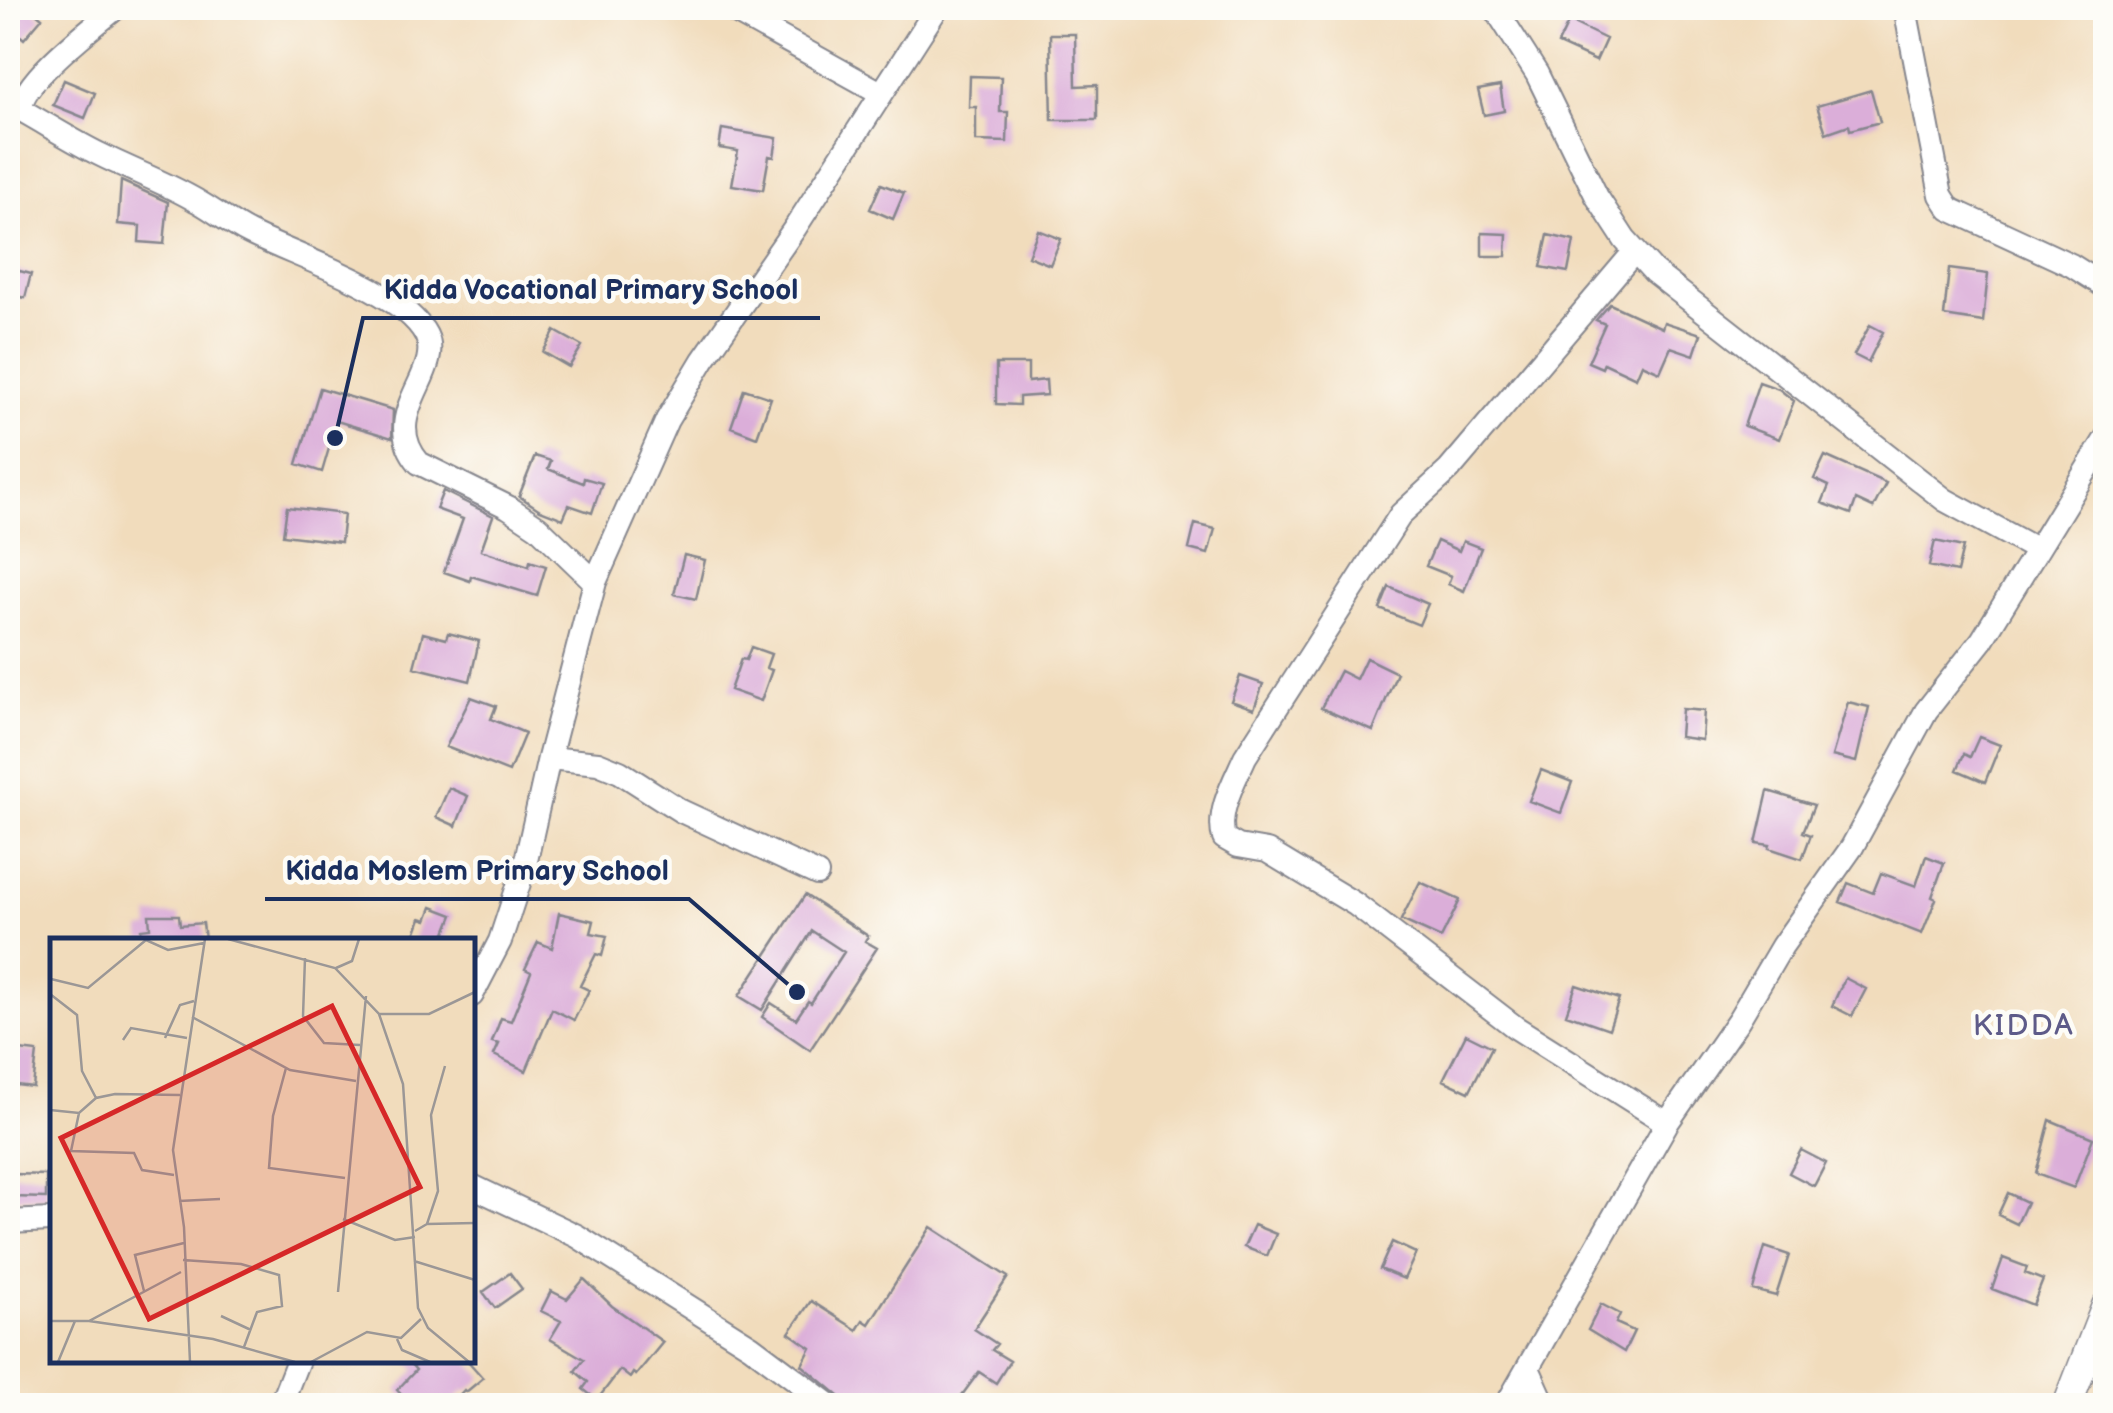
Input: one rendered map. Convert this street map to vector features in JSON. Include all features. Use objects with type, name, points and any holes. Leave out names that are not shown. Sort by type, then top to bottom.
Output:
[{"type":"street","points":[[116,8],[15,93],[21,110],[98,154],[196,200],[246,232],[378,292],[414,321],[426,334],[429,348],[404,424],[409,452],[419,463],[508,507],[538,527],[595,582]]},
{"type":"street","points":[[728,8],[881,93]]},
{"type":"street","points":[[475,989],[500,941],[526,865],[549,758],[595,582],[667,420],[938,8]]},
{"type":"street","points":[[1495,8],[1537,74],[1597,197],[1654,272],[1945,500],[2037,550]]},
{"type":"street","points":[[1905,8],[1941,194],[1950,209],[2071,266],[2106,287]]},
{"type":"street","points":[[1635,251],[1450,470],[1401,514],[1245,756],[1220,828],[1224,838],[1238,846],[1268,851],[1354,904],[1515,1027],[1667,1123]]},
{"type":"street","points":[[1506,1406],[1667,1123],[1782,946],[1852,847],[1926,711],[1982,640],[2106,438]]},
{"type":"street","points":[[549,758],[598,763],[620,772],[681,811],[817,874]]},
{"type":"street","points":[[475,1187],[577,1236],[751,1346],[831,1406]]},
{"type":"street","points":[[8,1222],[50,1220]]},
{"type":"street","points":[[2067,1406],[2106,1306]]},
{"type":"street","points":[[280,1406],[297,1363]]},
{"type":"street","points":[[1528,1368],[1546,1406]]},
{"type":"building","points":[[19,8],[30,8],[42,18],[24,39],[8,25]]},
{"type":"building","points":[[1569,21],[1606,39],[1596,61],[1558,44]]},
{"type":"building","points":[[1050,34],[1075,34],[1076,86],[1097,85],[1097,120],[1052,120]]},
{"type":"building","points":[[970,76],[1001,77],[1000,112],[1008,112],[1007,142],[976,141],[976,107],[969,107]]},
{"type":"building","points":[[64,80],[95,93],[85,118],[53,105]]},
{"type":"building","points":[[1500,86],[1504,111],[1484,115],[1478,90]]},
{"type":"building","points":[[1871,90],[1880,122],[1850,130],[1849,125],[1826,133],[1817,106]]},
{"type":"building","points":[[722,129],[777,138],[774,157],[769,156],[763,190],[732,185],[738,151],[719,148]]},
{"type":"building","points":[[121,181],[168,202],[164,244],[139,242],[140,226],[118,224]]},
{"type":"building","points":[[881,184],[904,193],[893,219],[870,209]]},
{"type":"building","points":[[1038,230],[1061,239],[1050,265],[1028,256]]},
{"type":"building","points":[[1482,233],[1507,234],[1506,256],[1482,256]]},
{"type":"building","points":[[1548,235],[1574,241],[1568,272],[1541,267]]},
{"type":"building","points":[[8,268],[31,274],[25,298],[8,294]]},
{"type":"building","points":[[1949,269],[1988,274],[1983,322],[1944,316]]},
{"type":"building","points":[[1610,304],[1662,328],[1664,322],[1701,334],[1694,355],[1671,347],[1660,372],[1642,364],[1636,378],[1604,363],[1602,368],[1588,362],[1605,324],[1596,320]]},
{"type":"building","points":[[1870,325],[1883,332],[1868,362],[1854,355]]},
{"type":"building","points":[[555,331],[582,346],[569,367],[543,352]]},
{"type":"building","points":[[996,364],[1028,364],[1028,382],[1046,380],[1047,395],[1019,397],[1019,405],[996,404]]},
{"type":"building","points":[[1759,382],[1779,389],[1794,401],[1779,439],[1744,426]]},
{"type":"building","points":[[320,388],[393,410],[392,438],[337,421],[322,472],[297,464]]},
{"type":"building","points":[[744,389],[771,398],[757,437],[731,427]]},
{"type":"building","points":[[535,456],[551,461],[548,469],[583,483],[584,478],[602,483],[592,513],[569,505],[563,519],[519,496]]},
{"type":"building","points":[[1825,456],[1886,483],[1873,508],[1856,500],[1851,514],[1822,503],[1829,486],[1814,479]]},
{"type":"building","points":[[443,491],[493,516],[481,550],[529,566],[530,561],[546,566],[537,596],[444,572],[463,519],[436,509]]},
{"type":"building","points":[[287,507],[344,514],[341,542],[283,535]]},
{"type":"building","points":[[1195,524],[1215,529],[1208,554],[1189,549]]},
{"type":"building","points":[[1437,541],[1459,551],[1463,541],[1481,548],[1464,591],[1448,584],[1451,576],[1426,566]]},
{"type":"building","points":[[1935,541],[1963,547],[1957,572],[1929,566]]},
{"type":"building","points":[[684,555],[705,560],[696,599],[674,594]]},
{"type":"building","points":[[1389,587],[1428,604],[1419,625],[1380,609]]},
{"type":"building","points":[[423,633],[446,639],[448,633],[479,641],[470,681],[414,667]]},
{"type":"building","points":[[751,647],[771,654],[766,668],[772,670],[761,701],[730,690],[741,659],[746,660]]},
{"type":"building","points":[[1366,658],[1397,673],[1373,731],[1321,708],[1340,671],[1356,679]]},
{"type":"building","points":[[1240,676],[1263,684],[1254,709],[1231,701]]},
{"type":"building","points":[[471,697],[496,706],[491,719],[525,733],[509,772],[446,747]]},
{"type":"building","points":[[1848,702],[1869,707],[1856,762],[1832,756]]},
{"type":"building","points":[[1682,709],[1704,711],[1702,740],[1680,737]]},
{"type":"building","points":[[1979,737],[2000,745],[1985,782],[1957,770],[1964,754],[1970,757]]},
{"type":"building","points":[[1541,770],[1572,782],[1561,813],[1529,801]]},
{"type":"building","points":[[449,788],[468,796],[456,826],[436,817]]},
{"type":"building","points":[[1768,791],[1814,805],[1803,832],[1811,835],[1802,859],[1756,843]]},
{"type":"building","points":[[1926,856],[1944,863],[1932,897],[1936,899],[1922,934],[1840,902],[1848,883],[1873,893],[1881,873],[1916,886]]},
{"type":"building","points":[[1420,882],[1460,900],[1441,938],[1401,920]]},
{"type":"building","points":[[805,895],[868,936],[865,941],[877,948],[810,1050],[762,1017],[771,1003],[796,1019],[844,952],[812,931],[762,1010],[739,996]]},
{"type":"building","points":[[432,907],[453,915],[444,938],[414,938],[421,918],[427,920]]},
{"type":"building","points":[[559,913],[594,921],[591,933],[607,936],[602,956],[596,954],[580,986],[589,990],[574,1020],[552,1009],[526,1071],[494,1055],[499,1044],[492,1042],[501,1018],[511,1021],[531,972],[525,969],[538,942],[552,948]]},
{"type":"building","points":[[149,915],[179,915],[180,925],[203,923],[205,938],[141,938],[141,929],[150,928]]},
{"type":"building","points":[[1845,978],[1866,989],[1852,1016],[1832,1006]]},
{"type":"building","points":[[1576,985],[1619,999],[1609,1029],[1566,1014]]},
{"type":"building","points":[[1466,1034],[1492,1047],[1469,1092],[1443,1080]]},
{"type":"building","points":[[11,1049],[37,1052],[33,1087],[8,1084]]},
{"type":"building","points":[[2050,1120],[2093,1138],[2074,1188],[2036,1174]]},
{"type":"building","points":[[1801,1150],[1826,1163],[1814,1186],[1789,1173]]},
{"type":"building","points":[[13,1174],[46,1175],[46,1198],[13,1197]]},
{"type":"building","points":[[2008,1193],[2027,1202],[2017,1224],[1998,1215]]},
{"type":"building","points":[[1254,1225],[1276,1234],[1267,1256],[1244,1247]]},
{"type":"building","points":[[931,1227],[1008,1277],[974,1329],[997,1344],[992,1350],[1010,1361],[996,1383],[979,1372],[954,1406],[851,1406],[802,1365],[811,1348],[789,1333],[811,1301],[857,1330],[863,1320],[869,1324]]},
{"type":"building","points":[[1392,1242],[1416,1253],[1404,1279],[1380,1269]]},
{"type":"building","points":[[1765,1247],[1789,1255],[1776,1296],[1753,1290]]},
{"type":"building","points":[[2003,1258],[2027,1267],[2025,1273],[2043,1280],[2033,1305],[1992,1289]]},
{"type":"building","points":[[510,1273],[522,1289],[495,1308],[483,1292]]},
{"type":"building","points":[[584,1279],[612,1306],[663,1342],[636,1375],[633,1373],[630,1378],[620,1370],[597,1400],[583,1389],[588,1382],[575,1371],[584,1359],[550,1339],[561,1321],[541,1311],[551,1291],[567,1299]]},
{"type":"building","points":[[1601,1304],[1620,1314],[1616,1323],[1634,1331],[1624,1352],[1588,1330]]},
{"type":"building","points":[[410,1363],[470,1363],[483,1378],[449,1406],[412,1406],[397,1390],[416,1370]]},
{"type":"place","name":"Kidda Vocational Primary School","points":[[335,438]]},
{"type":"place","name":"Kidda Moslem Primary School","points":[[797,992]]},
{"type":"district","name":"KIDDA","points":[[2024,1025]]}]
